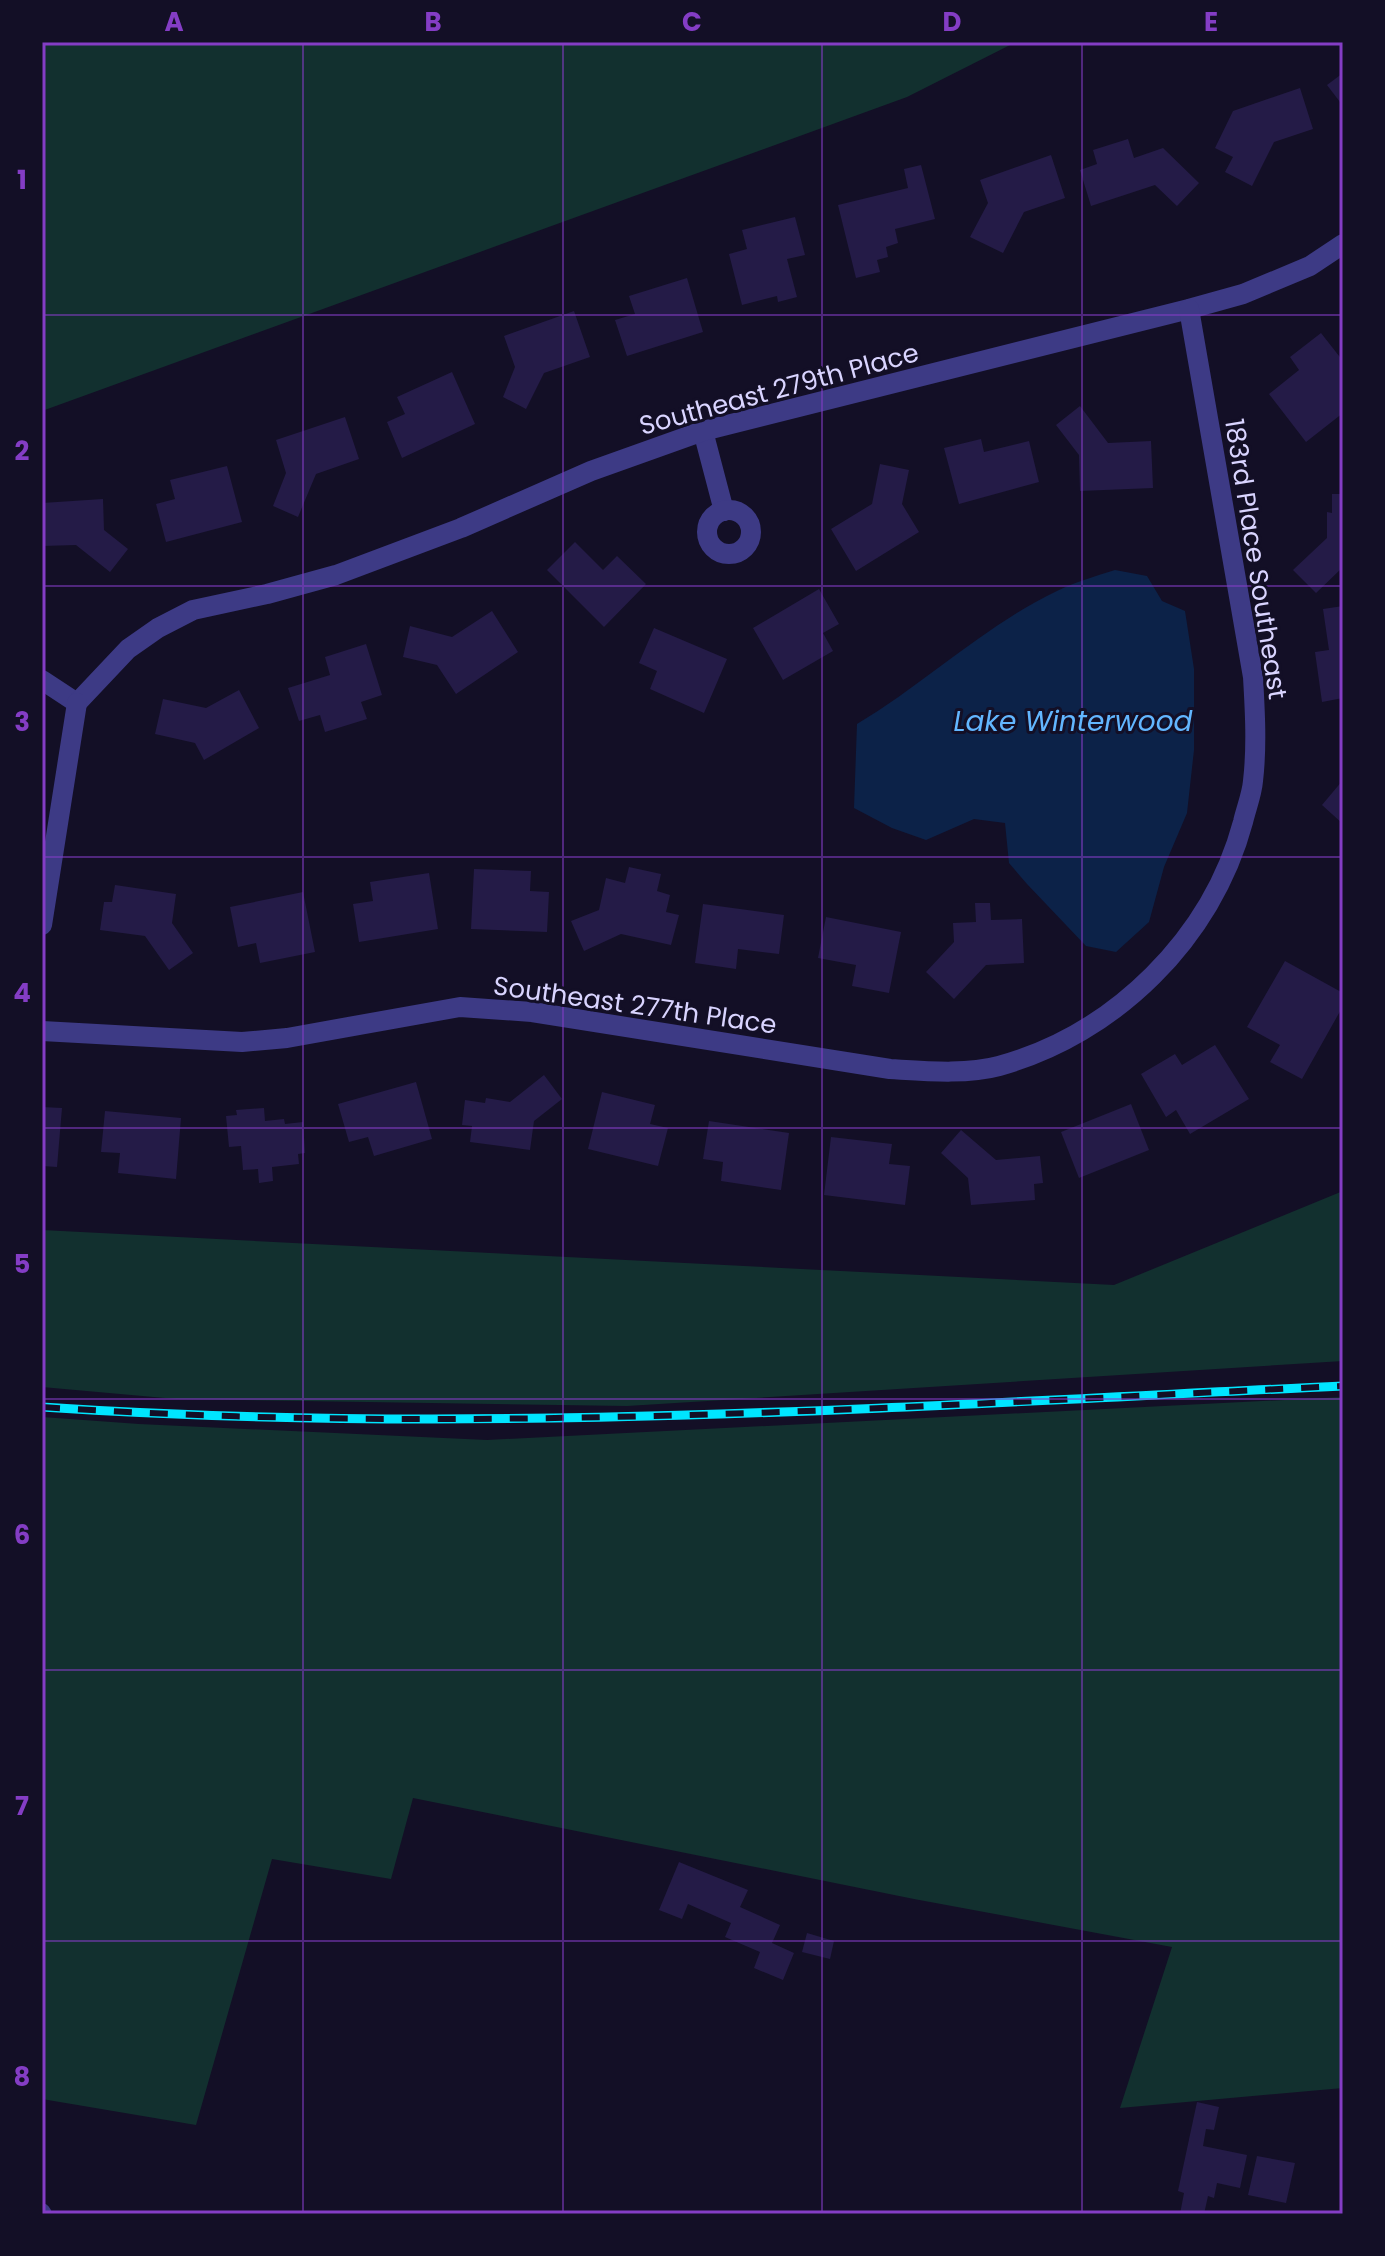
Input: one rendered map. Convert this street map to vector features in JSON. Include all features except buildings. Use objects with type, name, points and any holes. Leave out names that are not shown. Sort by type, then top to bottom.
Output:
[{"type":"street","name":"Southeast 279th Place","points":[[77,703],[128,649],[158,628],[193,610],[336,575],[461,528],[591,471],[703,431],[1243,294],[1310,266],[1343,244]]},
{"type":"street","name":"183rd Place Southeast","points":[[1072,1038],[1127,999],[1163,965],[1194,929],[1223,879],[1238,841],[1253,782],[1253,677],[1189,309]]},
{"type":"street","points":[[703,431],[724,511]]},
{"type":"street","points":[[42,680],[77,703],[42,925]]},
{"type":"street","name":"Southeast 277th Place","points":[[42,1031],[242,1042],[287,1038],[460,1007],[532,1012],[890,1069],[943,1072],[996,1067],[1072,1038]]},
{"type":"green space","points":[[42,42],[1016,42],[907,97],[42,411]]},
{"type":"green space","points":[[1343,1191],[1343,1361],[627,1406],[176,1399],[42,1387],[42,1230],[1114,1285]]},
{"type":"green space","points":[[1343,1397],[1343,2088],[1120,2108],[1172,1947],[914,1899],[413,1798],[391,1879],[272,1859],[196,2125],[42,2099],[42,1417],[487,1440]]},
{"type":"water","name":"Lake Winterwood","points":[[1115,570],[1147,576],[1162,601],[1185,611],[1194,669],[1194,750],[1187,813],[1164,867],[1149,922],[1116,952],[1086,946],[1027,884],[1009,863],[1005,823],[974,819],[926,840],[892,828],[854,808],[857,724],[1030,605],[1071,585]]},
{"type":"railway","points":[[42,1407],[367,1419],[530,1418],[855,1409],[1343,1386]]}]
